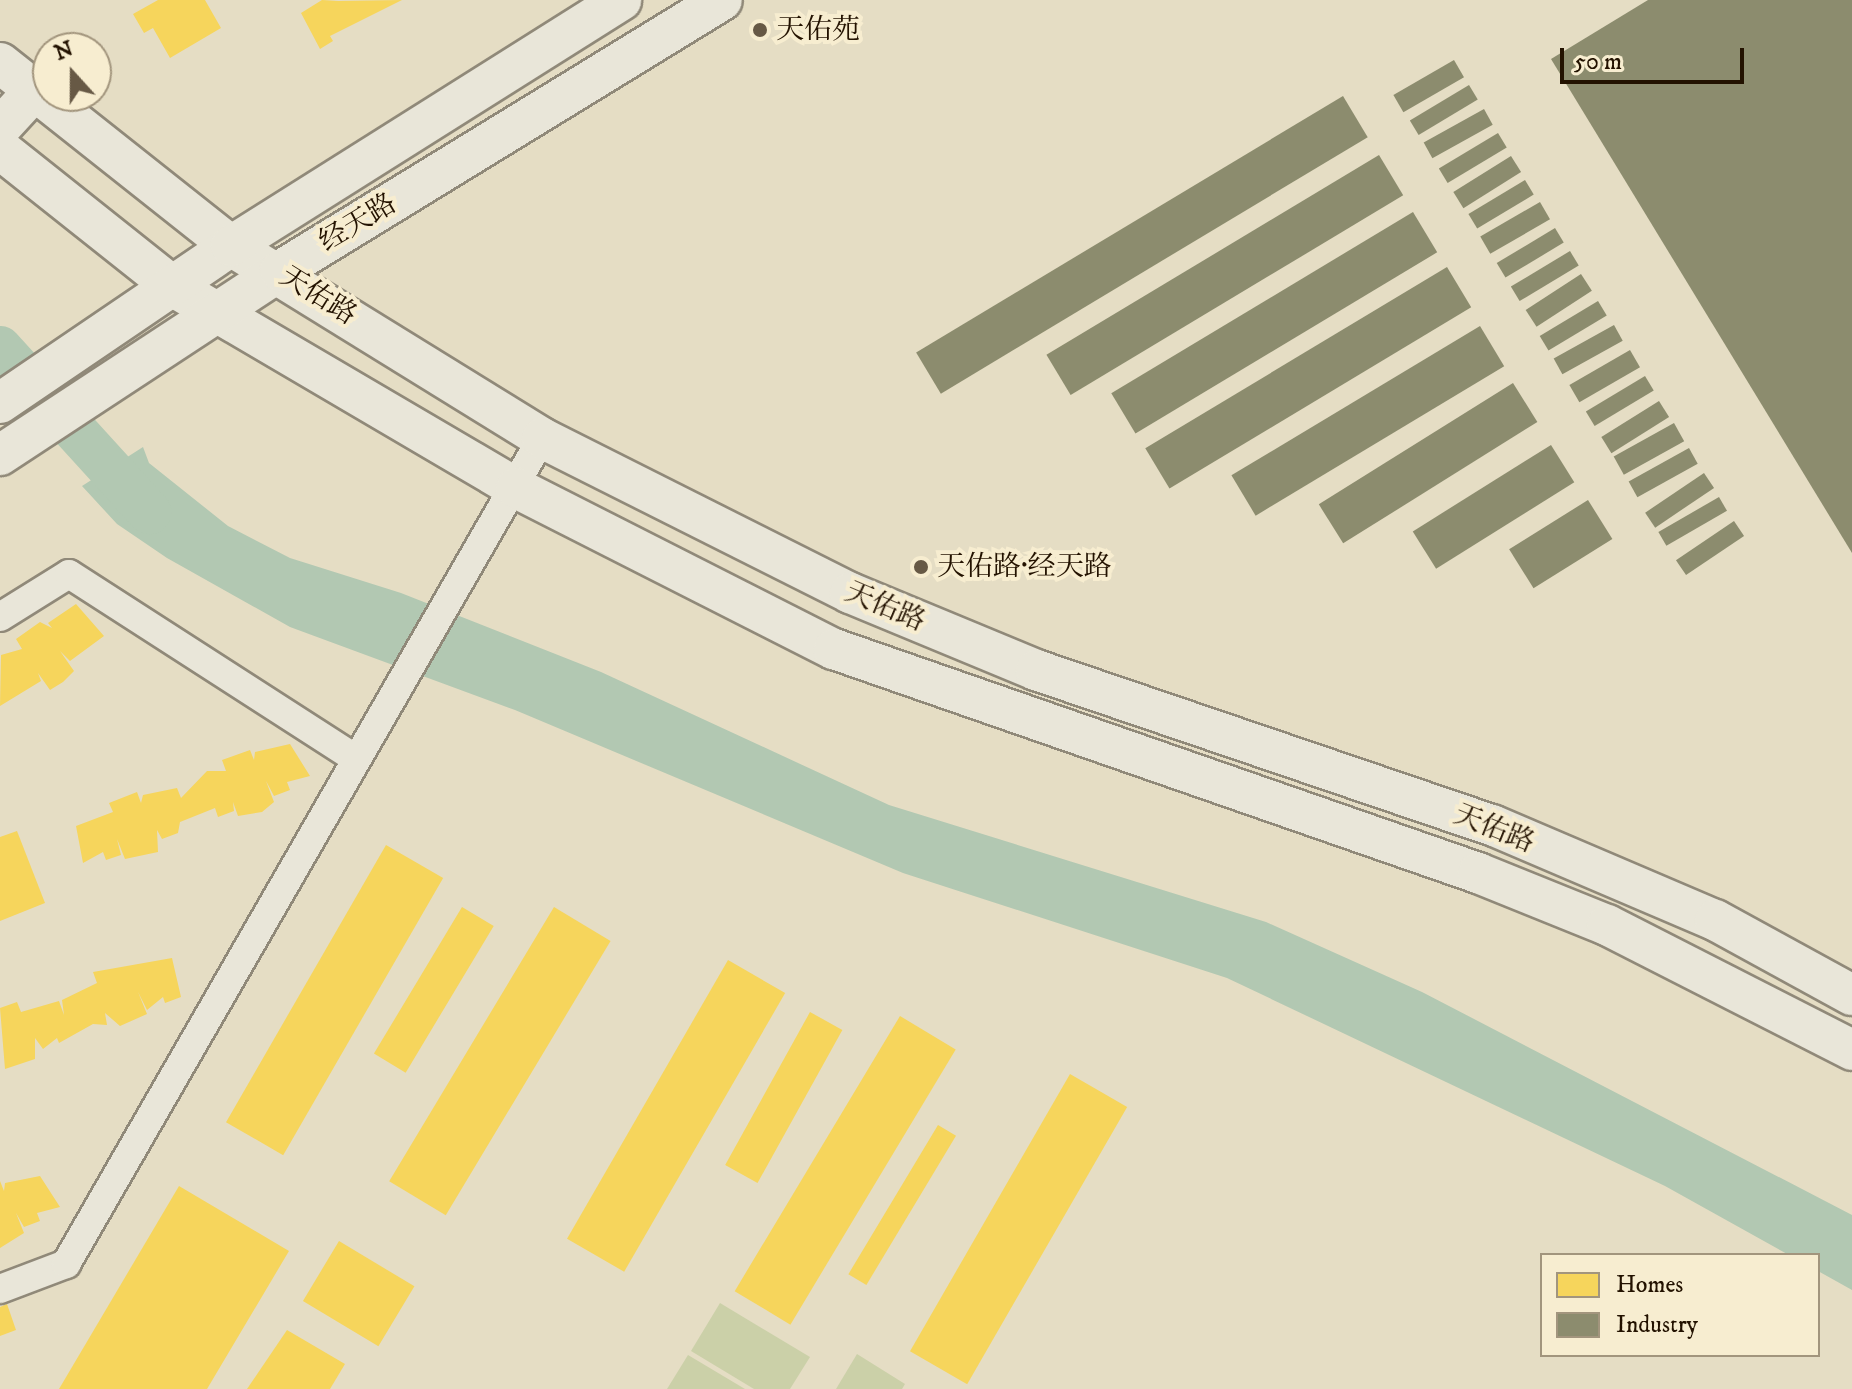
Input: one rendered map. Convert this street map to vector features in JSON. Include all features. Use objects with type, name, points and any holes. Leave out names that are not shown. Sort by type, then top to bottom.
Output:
[{"type":"main road","name":"经天路","points":[[0,403],[231,246],[621,0]]},
{"type":"main road","name":"经天路","points":[[0,455],[216,311],[722,0]]},
{"type":"main road","name":"天佑路","points":[[0,63],[32,91]]},
{"type":"main road","points":[[0,128],[32,93]]},
{"type":"main road","name":"天佑路","points":[[59,112],[231,246],[280,271],[542,438],[850,593],[1036,670],[1492,825],[1715,920],[1852,995]]},
{"type":"main road","name":"天佑路","points":[[0,149],[172,286],[516,488],[834,649],[1478,873],[1620,931],[1852,1050]]},
{"type":"street","points":[[0,1289],[66,1264],[353,757],[466,579],[542,438]]},
{"type":"street","points":[[0,617],[69,574],[353,757]]},
{"type":"shaded area","points":[[143,447],[149,463],[228,526],[290,558],[401,593],[601,672],[889,805],[1266,922],[1422,992],[1852,1215],[1852,1290],[1820,1272],[1820,1253],[1785,1253],[1665,1186],[1227,978],[903,873],[515,710],[290,627],[167,558],[117,524],[82,486]]},
{"type":"shaded area","points":[[720,1303],[810,1357],[790,1389],[754,1389],[691,1351]]},
{"type":"shaded area","points":[[857,1354],[905,1384],[902,1389],[836,1389]]},
{"type":"shaded area","points":[[688,1355],[745,1389],[667,1389]]},
{"type":"building: Homes","points":[[158,0],[205,0],[221,28],[170,58],[153,28],[144,33],[133,14]]},
{"type":"building: Homes","points":[[322,0],[402,0],[330,36],[333,41],[320,49],[301,13]]},
{"type":"building: Homes","points":[[76,604],[104,636],[70,661],[60,651],[74,671],[63,682],[50,690],[38,673],[41,681],[0,706],[1,655],[22,649],[16,639],[40,622],[52,628],[48,623]]},
{"type":"building: Homes","points":[[290,744],[310,776],[287,782],[290,790],[274,796],[266,781],[274,802],[262,812],[238,816],[233,802],[234,811],[218,817],[215,808],[180,822],[178,833],[162,839],[157,830],[158,852],[125,859],[117,839],[121,855],[106,860],[103,852],[83,863],[76,826],[113,812],[109,803],[137,792],[141,803],[143,795],[177,788],[181,798],[207,771],[226,771],[222,760],[250,750],[254,760],[255,752]]},
{"type":"building: Homes","points":[[17,831],[45,903],[0,921],[0,837]]},
{"type":"building: Homes","points":[[386,845],[443,878],[283,1155],[226,1122]]},
{"type":"building: Homes","points":[[462,907],[494,926],[406,1073],[374,1054]]},
{"type":"building: Homes","points":[[554,907],[611,941],[446,1215],[389,1181]]},
{"type":"building: Homes","points":[[172,958],[181,997],[165,1003],[163,997],[147,1010],[138,992],[147,1014],[120,1026],[105,1013],[107,1025],[93,1024],[59,1043],[57,1038],[43,1049],[35,1038],[35,1059],[5,1069],[0,1008],[17,1002],[21,1012],[59,1001],[64,1015],[62,1000],[97,983],[93,972]]},
{"type":"building: Homes","points":[[728,960],[785,993],[624,1272],[567,1239]]},
{"type":"building: Homes","points":[[810,1012],[842,1030],[758,1183],[725,1165]]},
{"type":"building: Homes","points":[[900,1016],[956,1049],[790,1325],[735,1291]]},
{"type":"building: Homes","points":[[1070,1074],[1127,1107],[967,1384],[910,1351]]},
{"type":"building: Homes","points":[[938,1125],[956,1136],[866,1285],[848,1274]]},
{"type":"building: Homes","points":[[40,1176],[60,1207],[37,1213],[40,1221],[24,1227],[16,1213],[24,1233],[0,1248],[0,1181],[4,1191],[5,1183]]},
{"type":"building: Homes","points":[[179,1186],[289,1251],[207,1389],[59,1389]]},
{"type":"building: Homes","points":[[339,1241],[414,1286],[378,1346],[303,1301]]},
{"type":"building: Homes","points":[[7,1304],[16,1330],[0,1336],[0,1307]]},
{"type":"building: Homes","points":[[287,1330],[345,1364],[330,1389],[247,1389]]},
{"type":"building: Industry","points":[[1648,0],[1852,0],[1852,553],[1551,59]]},
{"type":"building: Industry","points":[[1454,60],[1464,77],[1403,112],[1393,95]]},
{"type":"building: Industry","points":[[1469,85],[1478,100],[1419,135],[1410,121]]},
{"type":"building: Industry","points":[[1343,96],[1368,137],[941,394],[916,352]]},
{"type":"building: Industry","points":[[1484,109],[1493,125],[1432,158],[1424,142]]},
{"type":"building: Industry","points":[[1498,133],[1507,148],[1448,183],[1439,169]]},
{"type":"building: Industry","points":[[1379,155],[1403,195],[1071,395],[1046,355]]},
{"type":"building: Industry","points":[[1511,156],[1521,172],[1463,208],[1453,192]]},
{"type":"building: Industry","points":[[1525,180],[1534,195],[1477,229],[1468,214]]},
{"type":"building: Industry","points":[[1540,202],[1550,219],[1490,254],[1480,236]]},
{"type":"building: Industry","points":[[1413,212],[1437,252],[1135,434],[1111,393]]},
{"type":"building: Industry","points":[[1555,228],[1564,243],[1505,278],[1497,263]]},
{"type":"building: Industry","points":[[1570,251],[1579,266],[1520,301],[1511,287]]},
{"type":"building: Industry","points":[[1447,267],[1471,307],[1169,489],[1145,448]]},
{"type":"building: Industry","points":[[1581,274],[1592,291],[1537,327],[1526,310]]},
{"type":"building: Industry","points":[[1598,301],[1607,316],[1548,351],[1540,336]]},
{"type":"building: Industry","points":[[1614,325],[1623,341],[1562,374],[1554,358]]},
{"type":"building: Industry","points":[[1480,326],[1504,366],[1256,516],[1231,475]]},
{"type":"building: Industry","points":[[1630,350],[1640,367],[1579,402],[1569,385]]},
{"type":"building: Industry","points":[[1645,376],[1654,391],[1595,426],[1586,412]]},
{"type":"building: Industry","points":[[1513,383],[1537,422],[1343,543],[1319,504]]},
{"type":"building: Industry","points":[[1659,401],[1669,417],[1611,453],[1601,437]]},
{"type":"building: Industry","points":[[1674,423],[1684,441],[1624,475],[1614,456]]},
{"type":"building: Industry","points":[[1551,445],[1574,482],[1436,569],[1413,531]]},
{"type":"building: Industry","points":[[1689,448],[1698,464],[1637,497],[1629,481]]},
{"type":"building: Industry","points":[[1704,473],[1714,488],[1655,528],[1645,513]]},
{"type":"building: Industry","points":[[1719,497],[1727,511],[1666,546],[1658,532]]},
{"type":"building: Industry","points":[[1588,500],[1612,539],[1534,588],[1509,549]]},
{"type":"building: Industry","points":[[1734,521],[1744,536],[1686,575],[1676,560]]},
{"type":"waterway","points":[[0,348],[149,512]]},
{"type":"place","name":"天佑苑","points":[[760,30]]},
{"type":"place","name":"天佑路·经天路","points":[[921,567]]}]
